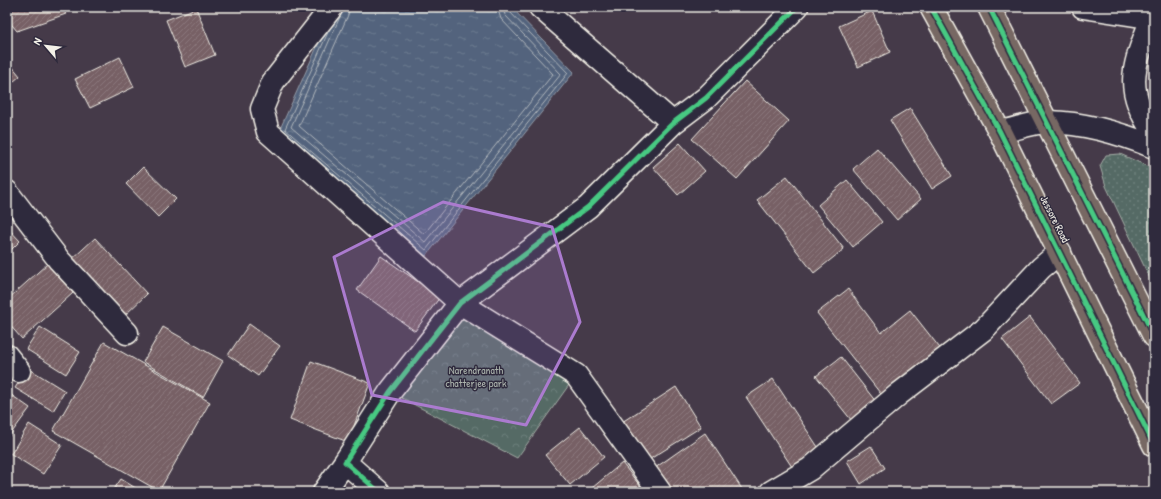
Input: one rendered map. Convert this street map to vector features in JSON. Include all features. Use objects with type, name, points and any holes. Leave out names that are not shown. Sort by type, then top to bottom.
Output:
[{"type":"main road","name":"Jessore Road","points":[[930,7],[1000,132],[1154,445]]},
{"type":"main road","points":[[990,7],[1154,336]]},
{"type":"street","points":[[332,7],[274,82],[262,109],[268,132],[460,303],[576,375],[660,492]]},
{"type":"street","points":[[540,7],[673,123]]},
{"type":"street","points":[[324,492],[390,392],[460,303],[588,207],[673,123],[706,98],[797,7]]},
{"type":"street","points":[[1083,7],[1153,18],[1134,73],[1134,95],[1142,114],[1154,133]]},
{"type":"street","points":[[1000,132],[1048,122],[1096,127],[1131,137],[1154,147]]},
{"type":"street","points":[[7,192],[59,260],[127,333]]},
{"type":"street","points":[[771,492],[810,469],[899,394],[984,329],[1041,268],[1060,252]]},
{"type":"street","points":[[344,462],[379,492]]},
{"type":"highlighted area","points":[[443,202],[552,227],[580,322],[526,425],[372,395],[334,257]]},
{"type":"green space","points":[[1120,154],[1154,169],[1154,287],[1106,186],[1100,166],[1106,155]]},
{"type":"green space","name":"Narendranath chatterjee park","points":[[460,303],[576,375],[517,458],[390,392]]},
{"type":"water","points":[[335,7],[511,7],[574,72],[426,256],[280,129]]},
{"type":"building","points":[[7,7],[60,7],[66,14],[17,31],[7,19]]},
{"type":"building","points":[[196,8],[215,55],[185,67],[166,20]]},
{"type":"building","points":[[872,11],[890,52],[858,67],[839,26]]},
{"type":"building","points":[[120,57],[134,87],[90,108],[75,79]]},
{"type":"building","points":[[7,60],[20,76],[7,87]]},
{"type":"building","points":[[745,81],[789,121],[737,179],[692,139]]},
{"type":"building","points":[[910,108],[952,176],[932,189],[890,120]]},
{"type":"building","points":[[680,143],[705,171],[678,195],[653,167]]},
{"type":"building","points":[[877,148],[921,199],[897,220],[853,169]]},
{"type":"building","points":[[143,167],[176,199],[158,217],[126,184]]},
{"type":"building","points":[[787,176],[844,249],[814,273],[757,200]]},
{"type":"building","points":[[847,180],[882,222],[853,247],[818,205]]},
{"type":"building","points":[[7,227],[20,241],[7,254]]},
{"type":"building","points":[[95,238],[147,294],[123,317],[70,261]]},
{"type":"building","points":[[381,256],[440,297],[415,331],[357,290]]},
{"type":"building","points":[[47,264],[73,293],[22,339],[7,322],[7,300]]},
{"type":"building","points":[[848,289],[881,333],[910,310],[943,352],[884,398],[817,313]]},
{"type":"building","points":[[1030,317],[1080,383],[1051,404],[1002,339]]},
{"type":"building","points":[[249,324],[280,346],[258,376],[228,355]]},
{"type":"building","points":[[40,327],[80,352],[66,374],[26,349]]},
{"type":"building","points":[[163,327],[223,361],[203,397],[143,362]]},
{"type":"building","points":[[104,342],[210,402],[159,491],[53,431]]},
{"type":"building","points":[[841,357],[880,407],[856,426],[816,376]]},
{"type":"building","points":[[311,361],[370,383],[348,442],[290,420]]},
{"type":"building","points":[[28,368],[65,391],[53,411],[15,388]]},
{"type":"building","points":[[773,379],[822,453],[794,470],[746,397]]},
{"type":"building","points":[[676,387],[701,427],[647,461],[622,422]]},
{"type":"building","points":[[7,392],[30,408],[7,439]]},
{"type":"building","points":[[29,424],[62,445],[43,474],[11,454]]},
{"type":"building","points":[[580,427],[604,457],[570,485],[545,455]]},
{"type":"building","points":[[705,433],[744,492],[671,492],[655,468]]},
{"type":"building","points":[[871,446],[885,468],[861,484],[847,461]]},
{"type":"building","points":[[622,463],[645,492],[595,492],[592,488]]},
{"type":"building","points":[[121,479],[142,492],[112,492]]},
{"type":"cycle path","points":[[379,492],[345,462],[390,392],[460,303],[588,207],[673,123],[706,98],[797,7]]},
{"type":"cycle path","points":[[931,7],[1000,132],[1154,445]]},
{"type":"cycle path","points":[[989,7],[1154,336]]}]
